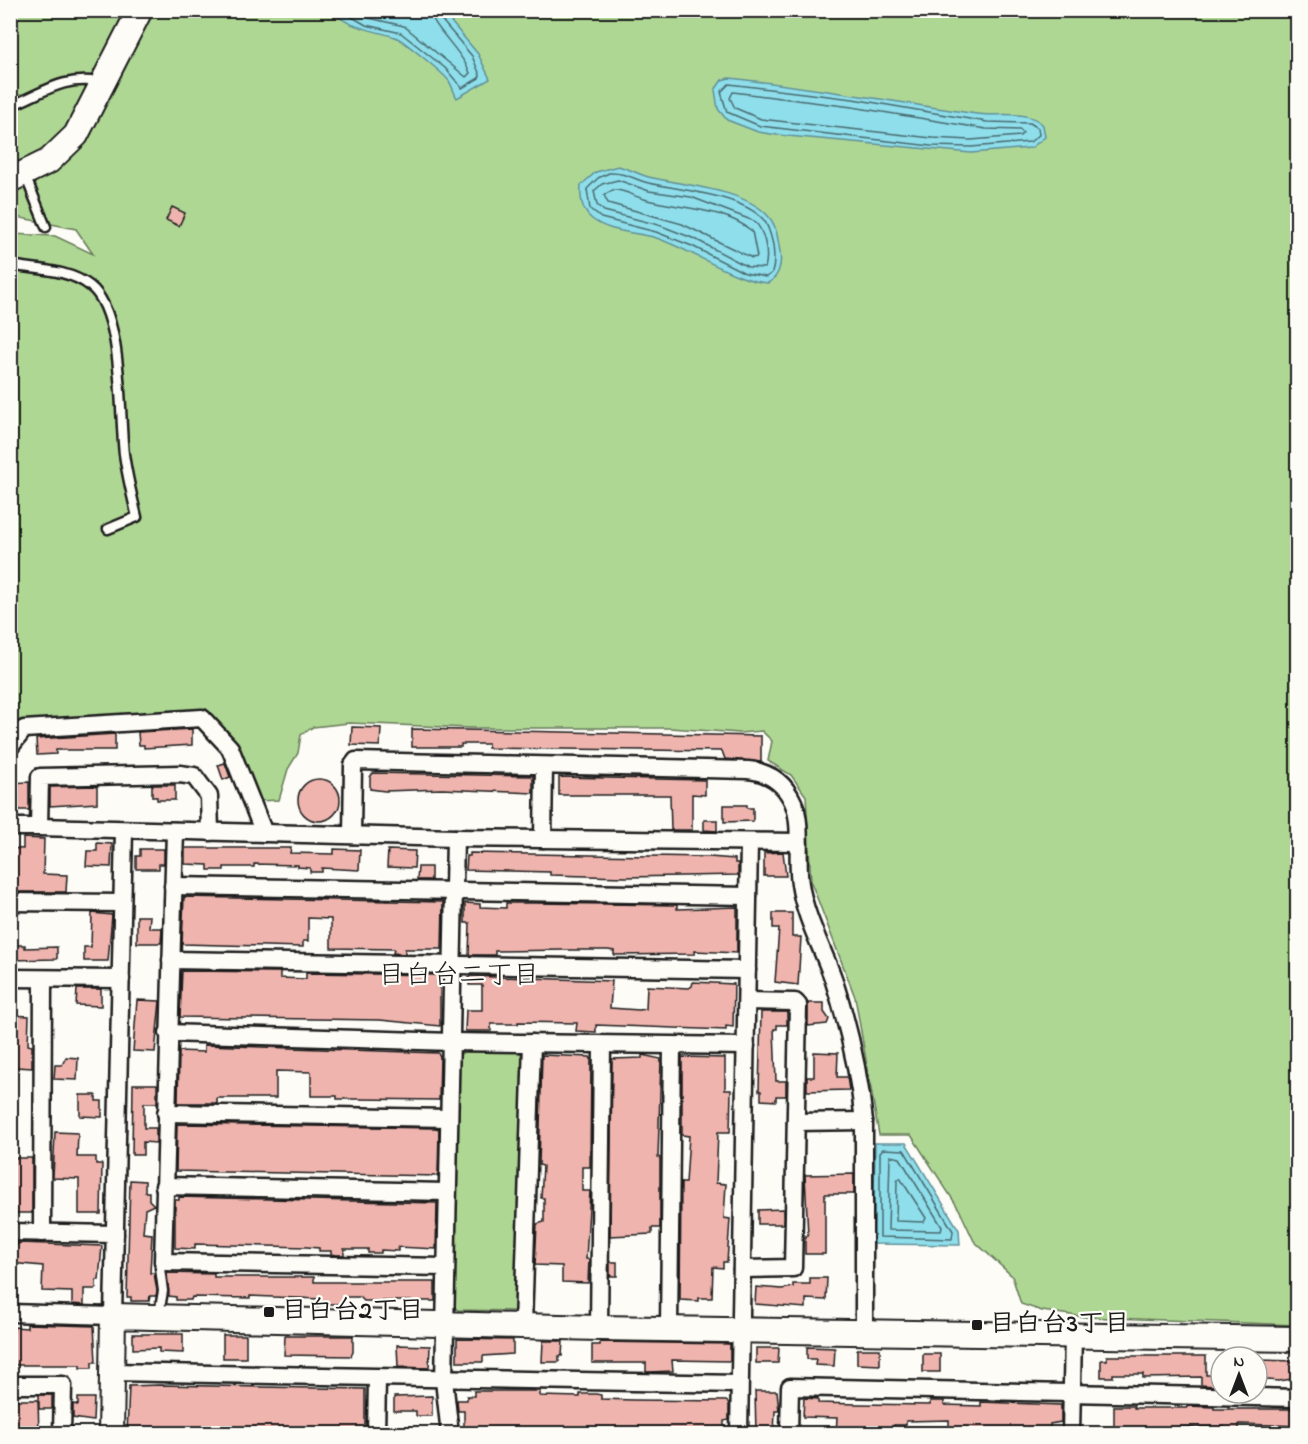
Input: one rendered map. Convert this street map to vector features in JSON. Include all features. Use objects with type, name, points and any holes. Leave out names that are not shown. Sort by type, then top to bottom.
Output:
[{"type":"street","points":[[18,177],[49,161],[76,135],[140,10]]},
{"type":"street","points":[[10,747],[24,729],[202,718],[230,748],[264,833]]},
{"type":"street","points":[[352,835],[352,765],[356,761],[765,772],[788,792],[795,805],[799,882],[805,907],[833,979],[861,1087],[864,1121],[864,1331]]},
{"type":"street","points":[[543,839],[544,766]]},
{"type":"street","points":[[39,827],[40,777],[180,774],[194,776],[209,796],[210,832]]},
{"type":"street","points":[[10,827],[455,838],[798,842]]},
{"type":"street","points":[[111,1434],[124,830]]},
{"type":"street","points":[[175,831],[163,1262],[445,1267]]},
{"type":"street","points":[[450,1434],[444,1380],[446,1192],[452,1042],[455,838]]},
{"type":"street","points":[[738,1434],[749,842]]},
{"type":"street","points":[[173,886],[454,893],[748,896]]},
{"type":"street","points":[[10,902],[122,903]]},
{"type":"street","points":[[171,960],[747,970]]},
{"type":"street","points":[[10,978],[121,979]]},
{"type":"street","points":[[42,1233],[43,979]]},
{"type":"street","points":[[742,1269],[793,1268],[796,1122],[798,1005],[795,1002],[747,1001]]},
{"type":"street","points":[[168,1034],[452,1042],[746,1046]]},
{"type":"street","points":[[523,1326],[532,1042]]},
{"type":"street","points":[[599,1328],[602,1045]]},
{"type":"street","points":[[669,1328],[672,1046]]},
{"type":"street","points":[[166,1113],[449,1118]]},
{"type":"street","points":[[796,1122],[864,1121]]},
{"type":"street","points":[[164,1186],[446,1192]]},
{"type":"street","points":[[10,1232],[115,1234]]},
{"type":"street","points":[[10,1313],[445,1325],[1298,1339]]},
{"type":"street","points":[[1071,1434],[1073,1334]]},
{"type":"street","points":[[112,1372],[377,1379],[739,1384]]},
{"type":"street","points":[[376,1434],[377,1379]]},
{"type":"street","points":[[10,1385],[63,1385],[62,1434]]},
{"type":"street","points":[[789,1434],[790,1387],[1298,1398]]},
{"type":"lane","points":[[10,106],[65,82],[78,79],[103,82]]},
{"type":"lane","points":[[18,177],[46,227]]},
{"type":"lane","points":[[10,265],[63,273],[79,279],[92,287],[104,302],[116,354],[124,452],[137,518],[108,529]]},
{"type":"lane","points":[[158,1317],[163,1291],[160,1268],[163,1262]]},
{"type":"green space","points":[[11,11],[1297,11],[1297,1325],[1085,1317],[1042,1311],[1021,1304],[1012,1276],[974,1241],[959,1209],[911,1135],[879,1135],[855,997],[811,882],[806,796],[791,775],[768,761],[772,741],[762,731],[740,733],[670,728],[470,728],[349,723],[313,727],[301,735],[298,753],[288,769],[279,800],[258,801],[238,757],[197,718],[11,736],[11,234],[55,236],[93,254],[76,229],[11,216]]},
{"type":"green space","points":[[467,1049],[519,1051],[522,1056],[518,1307],[515,1311],[458,1310],[453,1306],[460,1055]]},
{"type":"water","points":[[332,11],[442,11],[478,54],[490,79],[457,98],[446,77],[399,39],[346,22]]},
{"type":"water","points":[[729,78],[977,114],[1021,115],[1037,120],[1043,125],[1045,137],[1031,148],[971,153],[758,132],[727,120],[718,109],[715,90],[722,80]]},
{"type":"water","points":[[618,166],[649,177],[715,190],[746,200],[759,208],[772,221],[777,233],[781,261],[775,277],[768,283],[740,277],[667,242],[606,227],[592,219],[582,204],[581,185],[596,172]]},
{"type":"water","points":[[875,1143],[906,1143],[959,1230],[960,1245],[873,1244]]},
{"type":"building","points":[[172,207],[185,213],[179,226],[166,220]]},
{"type":"building","points":[[352,727],[381,728],[380,746],[351,745]]},
{"type":"building","points":[[192,729],[192,745],[144,748],[144,745],[139,745],[138,732]]},
{"type":"building","points":[[412,729],[761,736],[761,762],[725,759],[722,751],[488,748],[488,744],[461,744],[461,747],[412,747]]},
{"type":"building","points":[[115,734],[115,750],[56,750],[56,754],[37,755],[36,739]]},
{"type":"building","points":[[225,763],[230,777],[223,780],[218,765]]},
{"type":"building","points":[[373,773],[533,776],[533,793],[442,789],[385,791],[370,789],[370,777]]},
{"type":"building","points":[[559,777],[705,780],[705,795],[692,794],[692,830],[671,830],[670,795],[559,795]]},
{"type":"building","points":[[319,779],[334,785],[340,800],[334,815],[319,821],[304,815],[298,800],[304,785]]},
{"type":"building","points":[[29,782],[29,810],[10,810],[10,783]]},
{"type":"building","points":[[152,785],[175,785],[175,800],[157,800],[157,797],[152,797]]},
{"type":"building","points":[[97,786],[97,803],[50,806],[50,787]]},
{"type":"building","points":[[724,805],[747,805],[747,808],[753,808],[753,821],[724,822]]},
{"type":"building","points":[[704,820],[717,820],[717,831],[704,830]]},
{"type":"building","points":[[23,838],[44,839],[43,874],[67,875],[66,892],[10,892],[10,848],[23,849]]},
{"type":"building","points":[[97,843],[112,844],[111,867],[86,866],[87,851],[97,851]]},
{"type":"building","points":[[185,848],[291,848],[290,853],[334,854],[334,849],[360,850],[359,870],[322,868],[322,872],[310,872],[310,868],[298,867],[298,865],[254,864],[254,867],[224,867],[224,870],[208,870],[208,865],[185,864]]},
{"type":"building","points":[[140,849],[164,849],[164,864],[159,864],[159,869],[136,869],[136,856],[140,856]]},
{"type":"building","points":[[388,850],[415,851],[414,868],[387,867]]},
{"type":"building","points":[[783,852],[786,876],[764,876],[764,853]]},
{"type":"building","points":[[470,853],[735,859],[735,863],[738,863],[738,875],[625,877],[466,870],[467,856],[470,856]]},
{"type":"building","points":[[418,867],[431,867],[431,880],[417,880]]},
{"type":"building","points":[[184,897],[443,902],[442,949],[405,949],[405,954],[393,953],[394,949],[331,948],[331,919],[308,918],[308,941],[303,941],[303,947],[182,944]]},
{"type":"building","points":[[465,903],[480,904],[480,907],[506,908],[506,903],[677,905],[677,909],[737,907],[737,953],[695,951],[695,954],[614,955],[614,951],[608,950],[563,950],[495,951],[495,955],[469,955],[470,923],[465,923]]},
{"type":"building","points":[[92,913],[112,915],[108,961],[84,961],[84,947],[91,947]]},
{"type":"building","points":[[773,913],[792,913],[792,937],[801,937],[798,985],[775,982],[779,928],[773,928]]},
{"type":"building","points":[[137,916],[150,916],[149,928],[162,928],[161,943],[137,943]]},
{"type":"building","points":[[10,945],[25,945],[25,948],[57,947],[57,959],[10,960]]},
{"type":"building","points":[[182,971],[280,972],[280,978],[306,979],[306,973],[440,975],[440,1026],[380,1020],[180,1017]]},
{"type":"building","points":[[469,976],[612,981],[610,1008],[639,1010],[646,1009],[647,986],[689,988],[693,982],[734,984],[733,1027],[726,1026],[726,1030],[596,1025],[596,1032],[576,1031],[577,1023],[518,1022],[518,1024],[491,1024],[491,1031],[465,1031],[466,1010],[482,1010],[482,985],[469,985]]},
{"type":"building","points":[[77,989],[101,989],[101,1006],[76,1005]]},
{"type":"building","points":[[137,1000],[160,1001],[155,1052],[133,1051]]},
{"type":"building","points":[[808,1003],[824,1003],[824,1012],[829,1019],[827,1024],[808,1026]]},
{"type":"building","points":[[761,1012],[787,1012],[787,1025],[777,1025],[777,1029],[774,1029],[776,1081],[786,1081],[786,1096],[776,1096],[776,1101],[761,1100],[761,1091],[759,1091]]},
{"type":"building","points":[[10,1015],[29,1016],[28,1045],[32,1046],[32,1068],[16,1067],[16,1064],[10,1064]]},
{"type":"building","points":[[204,1045],[438,1053],[440,1056],[439,1100],[337,1099],[337,1096],[311,1096],[311,1072],[276,1071],[276,1098],[217,1098],[217,1103],[178,1103],[179,1051],[204,1052]]},
{"type":"building","points":[[814,1052],[838,1053],[837,1077],[847,1077],[849,1090],[807,1091],[807,1077],[814,1077]]},
{"type":"building","points":[[542,1055],[590,1057],[591,1059],[590,1167],[582,1167],[582,1191],[590,1191],[586,1259],[589,1259],[588,1283],[562,1282],[562,1266],[535,1265],[537,1224],[544,1222],[544,1198],[541,1198],[543,1166],[539,1165]]},
{"type":"building","points":[[642,1055],[661,1059],[658,1157],[660,1158],[660,1228],[652,1228],[652,1234],[610,1236],[612,1059],[642,1058]]},
{"type":"building","points":[[66,1057],[78,1058],[77,1080],[54,1079],[55,1065],[62,1065]]},
{"type":"building","points":[[682,1057],[725,1058],[725,1090],[731,1090],[730,1132],[718,1132],[716,1183],[726,1184],[724,1218],[730,1219],[727,1262],[723,1262],[723,1268],[713,1267],[712,1298],[699,1298],[699,1301],[680,1300],[681,1183],[686,1183],[689,1136],[682,1135]]},
{"type":"building","points":[[133,1084],[157,1084],[157,1103],[144,1103],[144,1128],[156,1128],[156,1143],[143,1142],[143,1155],[132,1155]]},
{"type":"building","points":[[80,1095],[96,1095],[96,1101],[102,1101],[102,1117],[80,1116]]},
{"type":"building","points":[[177,1124],[436,1128],[439,1129],[438,1176],[176,1171]]},
{"type":"building","points":[[55,1132],[78,1133],[77,1157],[96,1157],[96,1164],[102,1164],[101,1214],[79,1214],[79,1179],[53,1178]]},
{"type":"building","points":[[13,1158],[32,1158],[32,1213],[10,1213]]},
{"type":"building","points":[[854,1174],[854,1194],[825,1194],[825,1254],[805,1254],[805,1236],[808,1236],[805,1175]]},
{"type":"building","points":[[130,1180],[145,1181],[145,1192],[149,1192],[149,1200],[154,1205],[145,1209],[143,1233],[152,1234],[150,1273],[154,1273],[157,1291],[156,1296],[150,1296],[149,1301],[131,1301],[131,1297],[127,1297]]},
{"type":"building","points":[[179,1197],[437,1203],[436,1249],[398,1247],[398,1251],[381,1250],[381,1253],[368,1253],[368,1249],[344,1249],[344,1255],[336,1255],[331,1254],[331,1251],[319,1251],[319,1248],[307,1247],[195,1244],[195,1249],[175,1248],[175,1200],[179,1200]]},
{"type":"building","points":[[783,1209],[783,1224],[758,1224],[758,1210]]},
{"type":"building","points":[[20,1243],[102,1246],[99,1280],[96,1280],[96,1289],[84,1289],[84,1305],[72,1304],[72,1292],[42,1291],[43,1266],[10,1263],[10,1248]]},
{"type":"building","points":[[610,1262],[617,1262],[617,1276],[610,1276]]},
{"type":"building","points":[[167,1273],[214,1274],[214,1277],[314,1277],[314,1282],[435,1282],[435,1301],[364,1301],[360,1297],[343,1297],[343,1304],[320,1304],[320,1299],[250,1296],[250,1298],[192,1297],[191,1300],[176,1300],[176,1297],[169,1296]]},
{"type":"building","points":[[810,1278],[827,1278],[826,1300],[806,1299],[806,1308],[755,1304],[756,1287],[782,1289],[793,1287],[793,1284],[810,1284]]},
{"type":"building","points":[[27,1324],[94,1326],[96,1362],[92,1362],[92,1368],[80,1368],[80,1365],[10,1365],[14,1327],[27,1328]]},
{"type":"building","points":[[133,1334],[183,1334],[183,1353],[159,1352],[159,1348],[133,1349]]},
{"type":"building","points":[[223,1335],[246,1335],[246,1358],[223,1358]]},
{"type":"building","points":[[285,1336],[353,1336],[353,1352],[351,1356],[284,1355]]},
{"type":"building","points":[[457,1339],[513,1340],[513,1354],[483,1356],[483,1362],[457,1362]]},
{"type":"building","points":[[543,1341],[563,1341],[562,1356],[559,1356],[559,1362],[542,1362]]},
{"type":"building","points":[[600,1342],[730,1344],[730,1361],[672,1360],[673,1371],[646,1372],[646,1363],[592,1363],[592,1345],[600,1345]]},
{"type":"building","points":[[397,1345],[430,1346],[429,1368],[398,1367]]},
{"type":"building","points":[[807,1347],[835,1348],[834,1366],[815,1365],[816,1359],[807,1359]]},
{"type":"building","points":[[756,1348],[779,1348],[778,1363],[756,1363]]},
{"type":"building","points":[[857,1349],[880,1349],[880,1365],[857,1364]]},
{"type":"building","points":[[923,1354],[940,1354],[940,1372],[923,1372]]},
{"type":"building","points":[[1107,1356],[1206,1356],[1206,1375],[1209,1375],[1209,1386],[1201,1385],[1201,1377],[1143,1378],[1143,1374],[1113,1374],[1113,1377],[1101,1377],[1101,1360],[1107,1360]]},
{"type":"building","points":[[1269,1360],[1298,1361],[1298,1378],[1269,1380]]},
{"type":"building","points":[[129,1386],[365,1389],[365,1434],[127,1434]]},
{"type":"building","points":[[474,1391],[540,1391],[540,1396],[580,1397],[580,1394],[596,1394],[601,1395],[601,1399],[726,1401],[729,1403],[729,1420],[724,1421],[724,1434],[464,1434],[464,1411],[458,1411],[457,1400],[467,1400],[467,1396],[474,1396]]},
{"type":"building","points":[[755,1391],[777,1391],[779,1411],[775,1411],[774,1434],[756,1434]]},
{"type":"building","points":[[39,1395],[52,1395],[52,1409],[39,1409]]},
{"type":"building","points":[[432,1396],[432,1416],[416,1416],[416,1411],[394,1411],[394,1397]]},
{"type":"building","points":[[78,1398],[94,1398],[93,1421],[73,1418],[73,1404],[78,1405]]},
{"type":"building","points":[[804,1398],[818,1399],[818,1403],[930,1405],[930,1401],[944,1401],[944,1405],[981,1406],[981,1402],[1061,1405],[1061,1422],[1050,1424],[1050,1434],[949,1434],[949,1420],[906,1421],[906,1425],[894,1425],[894,1434],[836,1434],[837,1418],[803,1417]]},
{"type":"building","points":[[10,1400],[38,1400],[39,1434],[10,1434]]},
{"type":"building","points":[[1114,1406],[1298,1409],[1298,1426],[1239,1424],[1239,1431],[1224,1431],[1224,1427],[1137,1428],[1137,1434],[1114,1434]]},
{"type":"place","name":"目白台2丁目","points":[[269,1312]]},
{"type":"place","name":"目白台3丁目","points":[[977,1325]]},
{"type":"district","name":"目白台二丁目","points":[[459,976]]}]
